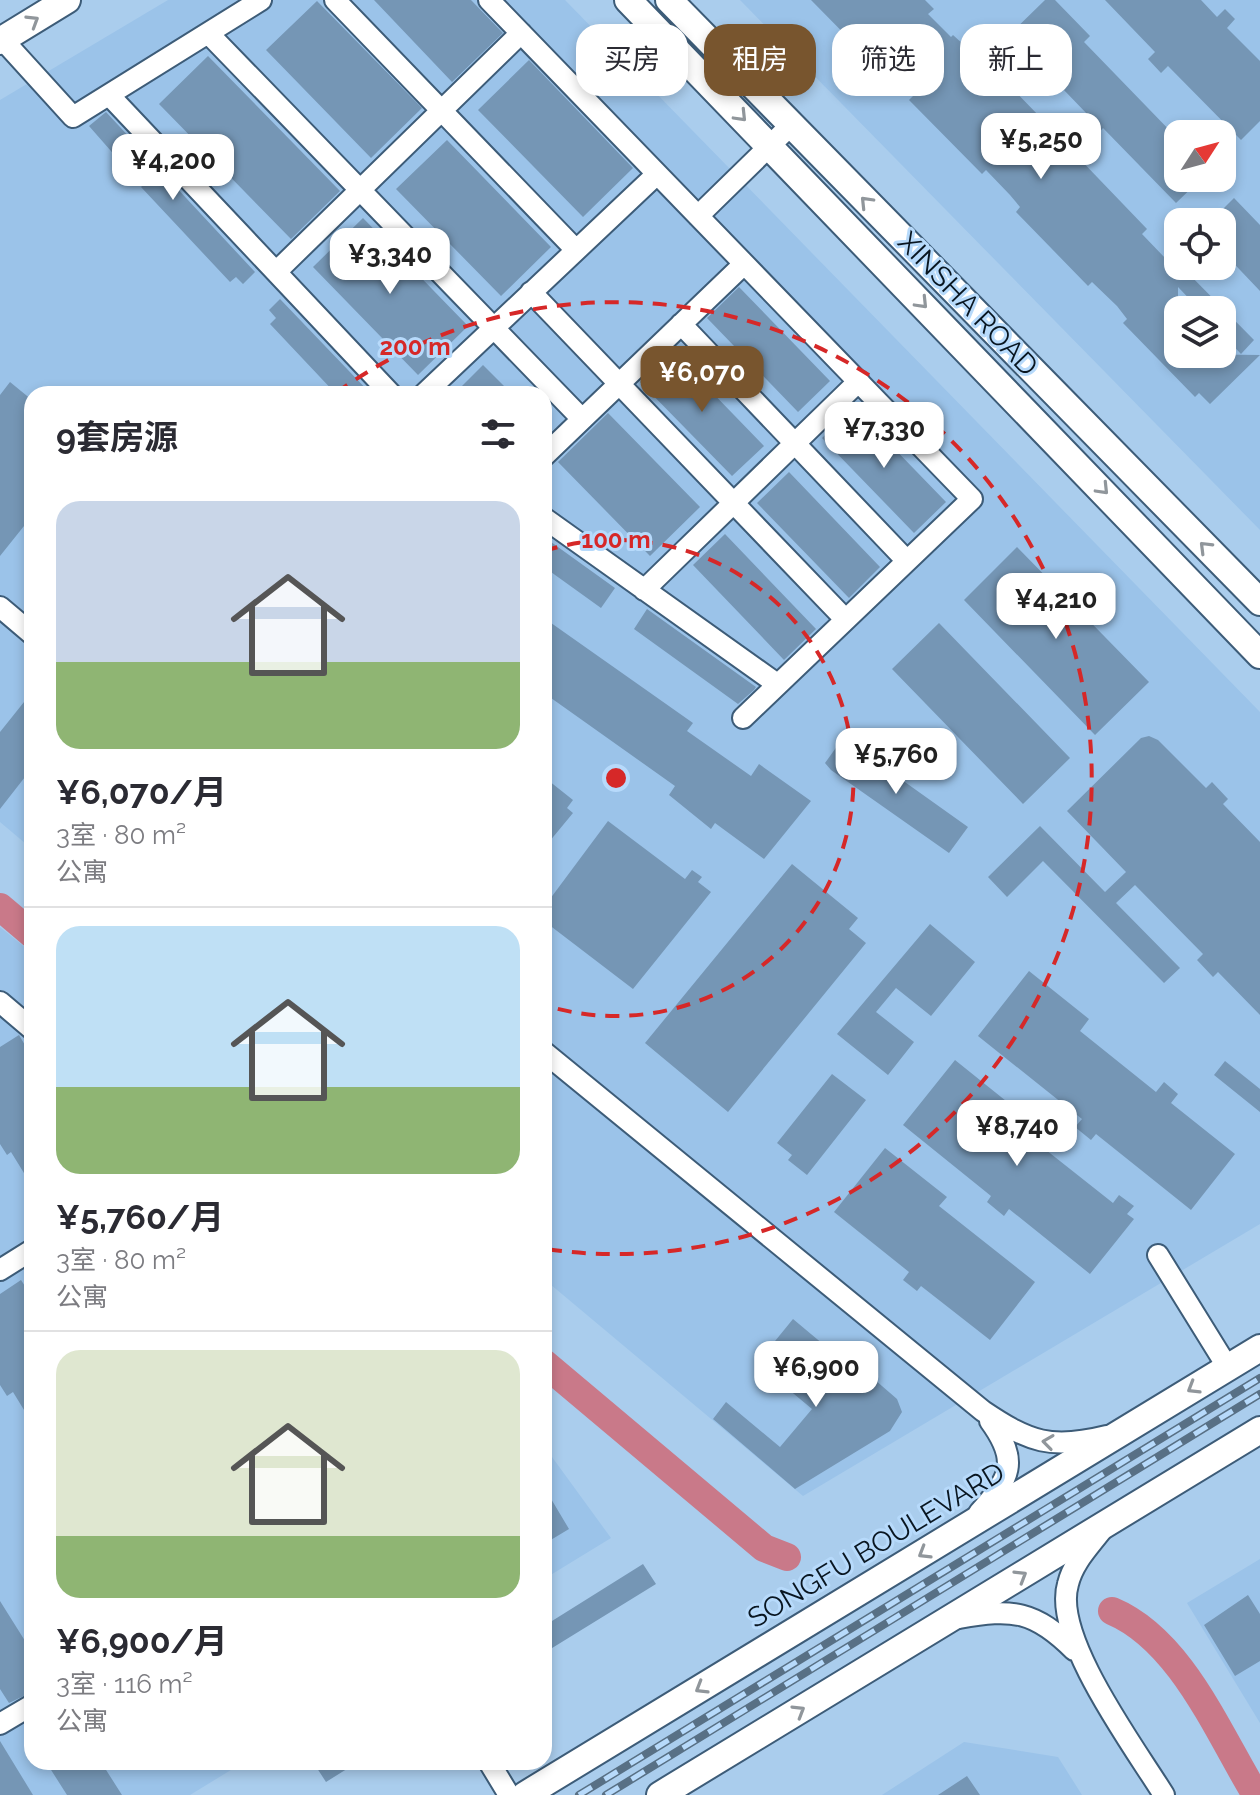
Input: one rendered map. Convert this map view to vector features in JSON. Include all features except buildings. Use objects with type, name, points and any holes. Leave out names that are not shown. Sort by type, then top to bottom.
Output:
[{"type":"main road","points":[[1,40],[67,0]]},
{"type":"main road","name":"XINSHA ROAD","points":[[628,0],[1260,655]]},
{"type":"main road","name":"XINSHA ROAD","points":[[669,0],[1260,602]]},
{"type":"main road","name":"SONGFU BOULEVARD","points":[[525,1795],[1260,1348]]},
{"type":"main road","points":[[660,1795],[1260,1430]]},
{"type":"street","points":[[1,40],[73,117],[261,0]]},
{"type":"street","points":[[335,0],[576,250]]},
{"type":"street","points":[[489,0],[972,499],[743,718]]},
{"type":"street","points":[[208,33],[550,386]]},
{"type":"street","points":[[276,272],[521,33]]},
{"type":"street","points":[[109,95],[383,386]]},
{"type":"street","points":[[698,216],[791,125]]},
{"type":"street","points":[[432,386],[657,174]]},
{"type":"street","points":[[552,448],[744,264]]},
{"type":"street","points":[[531,292],[845,619]]},
{"type":"street","points":[[681,324],[907,561]]},
{"type":"street","points":[[644,590],[859,381]]},
{"type":"street","points":[[552,388],[582,419]]},
{"type":"street","points":[[552,524],[777,684]]},
{"type":"street","points":[[0,607],[24,627]]},
{"type":"street","points":[[4,1010],[24,1024]]},
{"type":"street","points":[[552,1059],[983,1411],[1016,1433],[1038,1442],[1082,1442],[1119,1433]]},
{"type":"street","points":[[0,1270],[24,1255]]},
{"type":"street","points":[[1158,1255],[1228,1368]]},
{"type":"street","points":[[968,1526],[997,1493],[1009,1468],[1003,1438],[983,1411]]},
{"type":"street","points":[[1104,1527],[1075,1566],[1067,1584],[1066,1619],[1080,1656],[1164,1795]]},
{"type":"street","points":[[949,1620],[1013,1611],[1052,1628],[1080,1656]]},
{"type":"street","points":[[0,1724],[24,1710]]},
{"type":"street","points":[[494,1770],[509,1795]]},
{"type":"shaded area","points":[[168,0],[565,0],[588,24],[576,24],[576,96],[659,96],[1260,712],[1260,1224],[803,1496],[552,1286],[552,386],[24,386],[24,842],[0,822],[0,100]]},
{"type":"shaded area","points":[[740,0],[1260,0],[1260,530],[834,96],[944,96],[944,24],[832,24],[832,94],[816,77],[816,24],[764,24]]},
{"type":"shaded area","points":[[0,927],[24,946],[24,1770],[231,1770],[190,1795],[0,1795]]},
{"type":"shaded area","points":[[552,1457],[611,1538],[552,1574]]},
{"type":"shaded area","points":[[1260,1559],[1260,1723],[1187,1603]]},
{"type":"shaded area","points":[[964,1742],[1058,1757],[1082,1795],[882,1795]]},
{"type":"waterway","points":[[0,907],[24,927]]},
{"type":"waterway","points":[[552,1370],[764,1548],[787,1557]]},
{"type":"waterway","points":[[1112,1611],[1158,1643],[1178,1666],[1212,1717],[1256,1795]]},
{"type":"railway","points":[[579,1795],[1260,1378]]},
{"type":"railway","points":[[606,1795],[1260,1394]]}]
